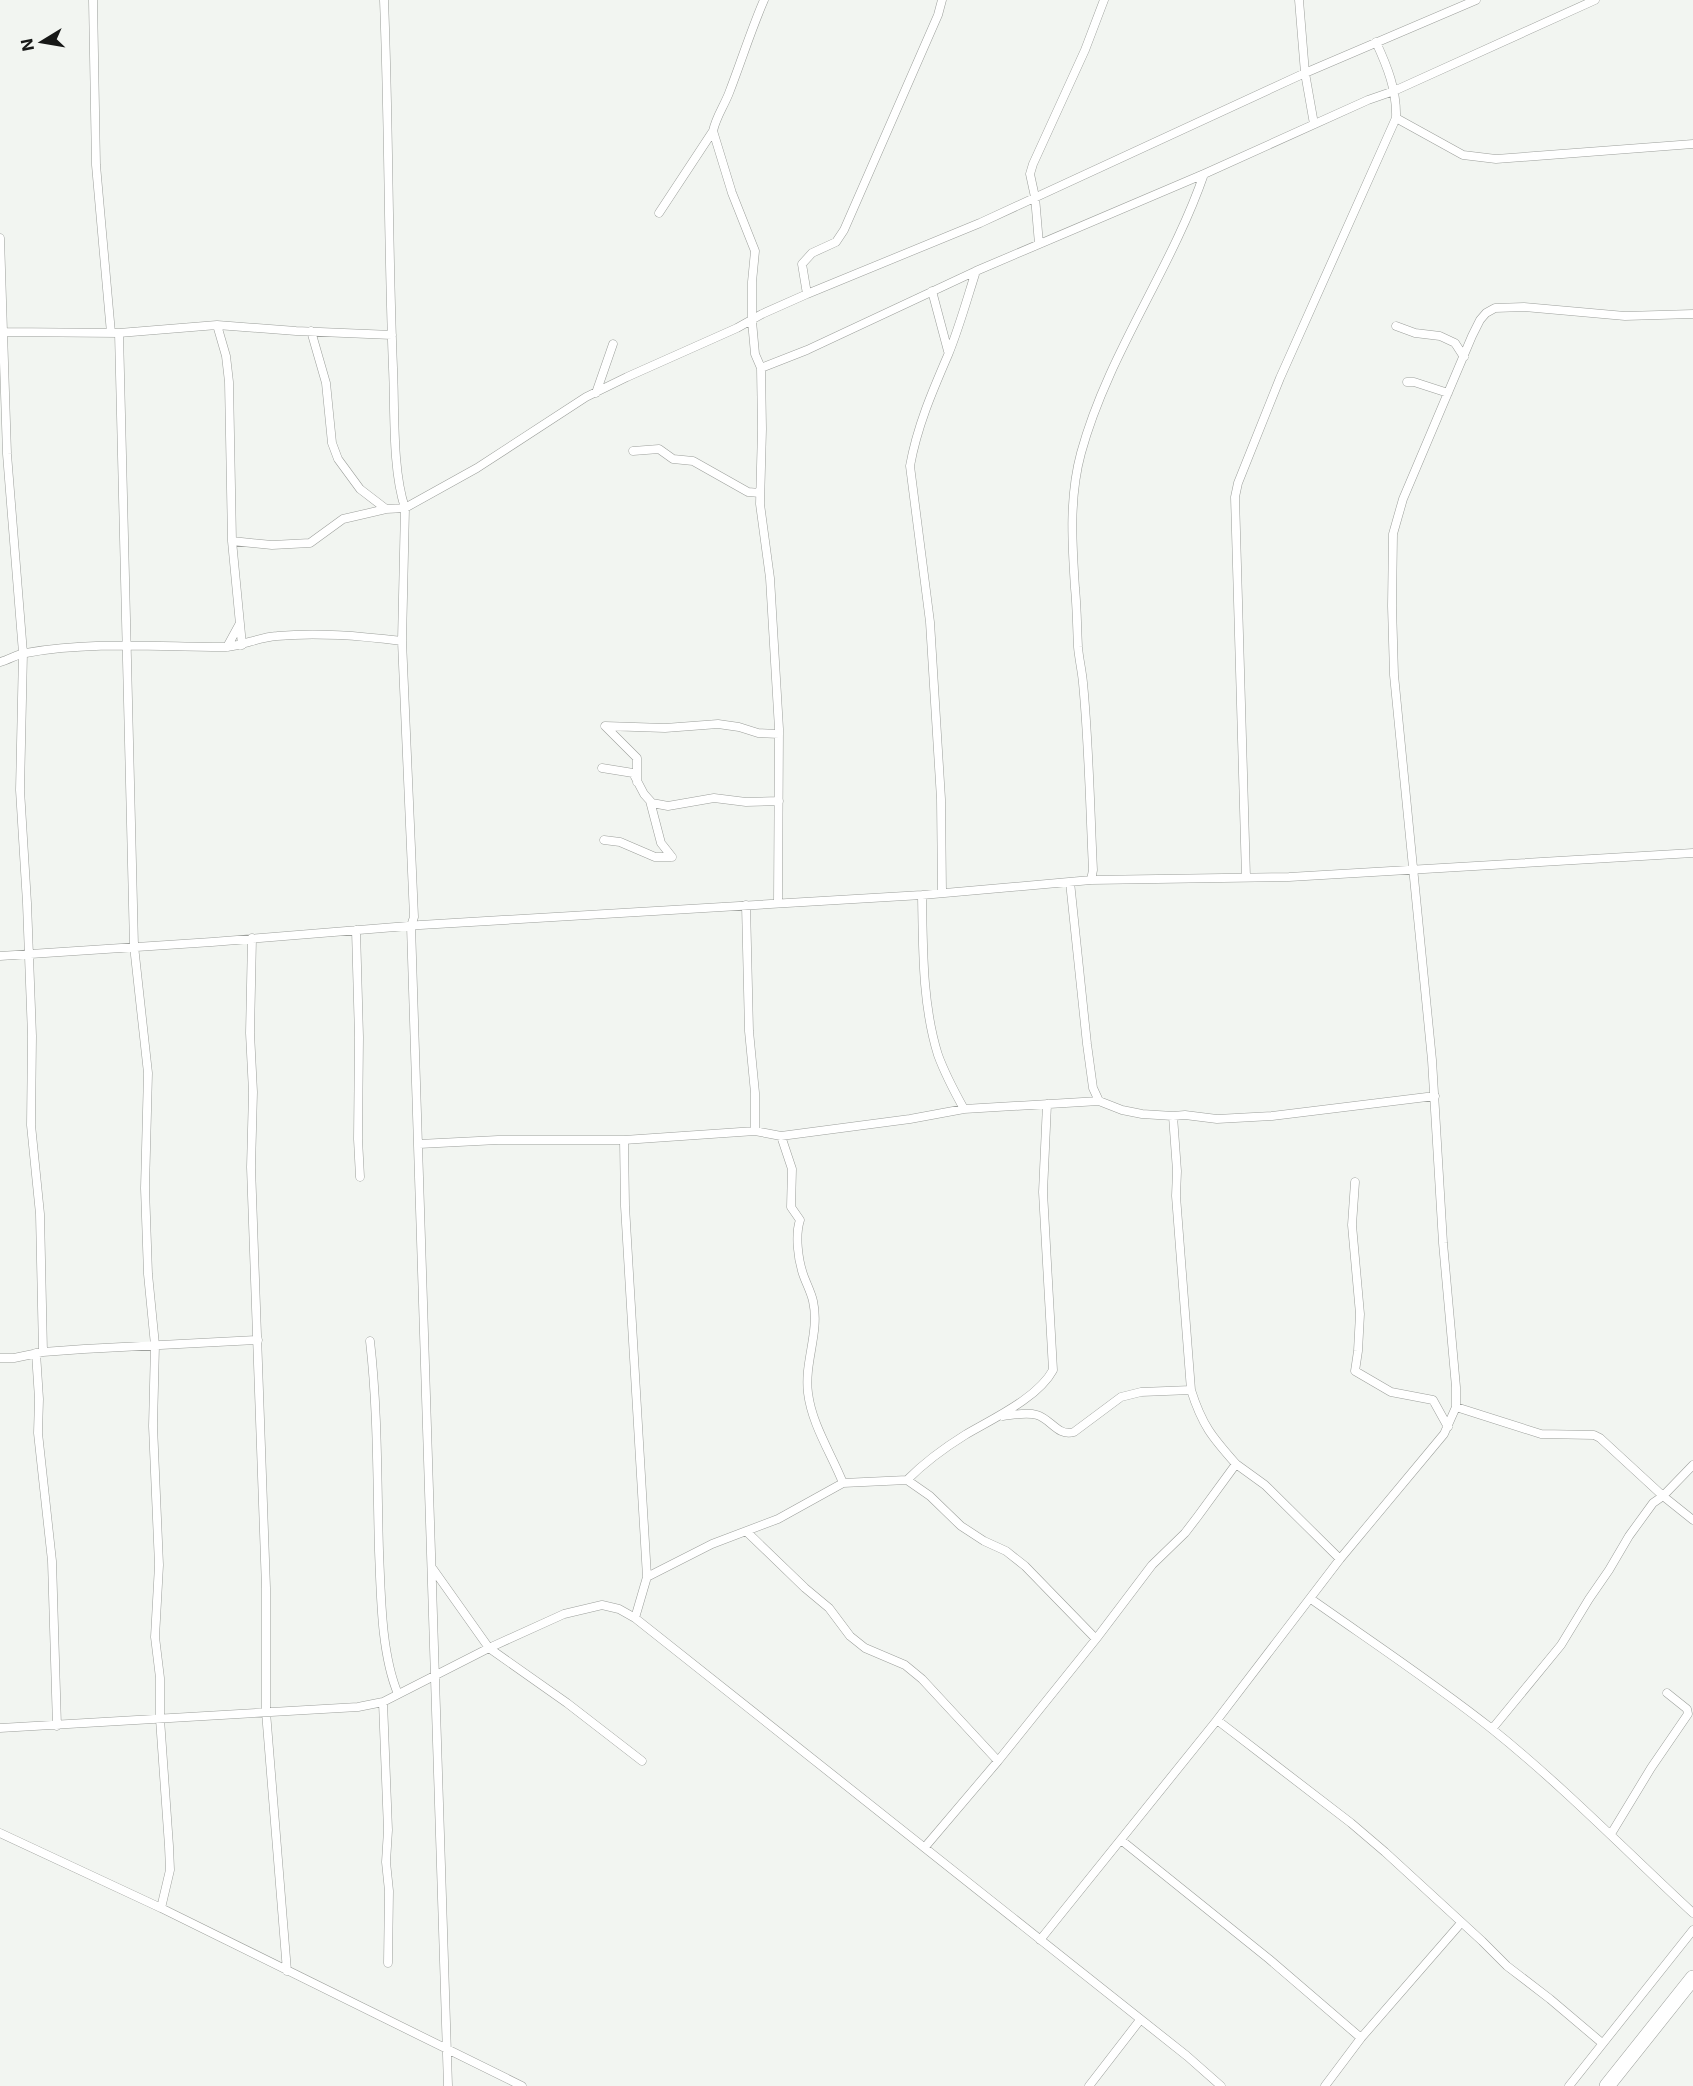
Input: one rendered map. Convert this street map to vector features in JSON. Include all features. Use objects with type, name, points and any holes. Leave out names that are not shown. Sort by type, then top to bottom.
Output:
[{"type":"highway","points":[[1607,2086],[1693,1978]]},
{"type":"street","points":[[93,0],[96,165],[115,333],[127,645],[134,946],[148,1073],[145,1188],[148,1274],[155,1345],[153,1426],[159,1565],[155,1628],[170,1858],[167,1888],[161,1908]]},
{"type":"street","points":[[384,0],[392,334],[400,492],[405,508],[402,641],[414,916],[411,926],[448,2086]]},
{"type":"street","points":[[659,213],[713,131],[764,0]]},
{"type":"street","points":[[807,294],[802,264],[812,252],[836,242],[844,230],[938,15],[942,0]]},
{"type":"street","points":[[1039,244],[1035,197],[1030,174],[1085,50],[1104,0]]},
{"type":"street","points":[[1299,0],[1305,73],[1314,124]]},
{"type":"street","points":[[232,541],[272,545],[310,543],[320,538],[343,519],[386,509],[405,508],[477,468],[546,422],[596,393],[752,321],[762,314],[980,223],[1305,73],[1476,0]]},
{"type":"street","points":[[761,368],[807,350],[976,271],[1394,91],[1595,0]]},
{"type":"street","points":[[1246,877],[1242,673],[1235,498],[1238,483],[1280,378],[1396,118],[1394,91],[1388,69],[1376,42]]},
{"type":"street","points":[[1396,118],[1454,151],[1473,157],[1496,159],[1598,149],[1693,144]]},
{"type":"street","points":[[713,131],[732,193],[755,251],[752,321],[755,354],[761,368],[760,504],[770,578],[779,734],[778,903]]},
{"type":"street","points":[[1091,880],[1093,870],[1090,771],[1078,649],[1072,542],[1073,490],[1082,452],[1120,350],[1152,293],[1193,207],[1204,174]]},
{"type":"street","points":[[0,238],[7,454],[24,653],[20,790],[33,1036],[31,1125],[40,1214],[38,1433],[52,1561],[57,1726]]},
{"type":"street","points":[[942,892],[941,799],[930,622],[910,466],[914,440],[949,353],[976,271]]},
{"type":"street","points":[[932,291],[949,353]]},
{"type":"street","points":[[1040,1940],[1341,1559],[1430,1451],[1448,1427],[1456,1407],[1443,1243],[1435,1096],[1394,675],[1393,534],[1403,499],[1480,320],[1486,313],[1496,309],[1524,307],[1625,316],[1693,314]]},
{"type":"street","points":[[218,325],[226,356],[229,382],[232,541],[242,645]]},
{"type":"street","points":[[2,332],[115,333],[218,325],[392,334]]},
{"type":"street","points":[[1396,326],[1415,333],[1440,336],[1455,343],[1464,357]]},
{"type":"street","points":[[311,331],[326,383],[332,443],[335,451],[346,471],[360,489],[386,509]]},
{"type":"street","points":[[596,393],[613,345]]},
{"type":"street","points":[[1407,382],[1414,382],[1448,393]]},
{"type":"street","points":[[633,451],[659,449],[673,459],[693,461],[748,492],[760,493]]},
{"type":"street","points":[[227,647],[239,625]]},
{"type":"street","points":[[0,662],[24,653],[127,645],[227,647],[273,636],[298,634],[360,636],[402,641]]},
{"type":"street","points":[[637,782],[637,758],[605,726],[664,728],[718,724],[758,733],[779,734]]},
{"type":"street","points":[[602,768],[633,773],[652,803],[668,806],[714,798],[746,802],[778,801]]},
{"type":"street","points":[[604,840],[620,842],[655,857],[672,857],[661,843],[650,800]]},
{"type":"street","points":[[0,956],[411,926],[921,895],[1091,880],[1289,877],[1413,868],[1693,854]]},
{"type":"street","points":[[1070,882],[1094,1099]]},
{"type":"street","points":[[921,895],[926,988],[931,1024],[938,1054],[964,1109]]},
{"type":"street","points":[[746,905],[749,1031],[755,1093],[755,1131]]},
{"type":"street","points":[[356,930],[360,1177]]},
{"type":"street","points":[[252,939],[251,1167],[266,1588],[266,1712],[287,1971]]},
{"type":"street","points":[[419,1144],[498,1140],[624,1140],[755,1131],[781,1136],[910,1119],[964,1109],[1094,1099],[1122,1110],[1142,1114],[1185,1115],[1217,1119],[1272,1116],[1435,1096]]},
{"type":"street","points":[[907,1480],[939,1452],[998,1416],[1037,1388],[1053,1370],[1043,1192],[1047,1104]]},
{"type":"street","points":[[1173,1116],[1177,1171],[1176,1196],[1191,1390],[1199,1416],[1212,1437],[1236,1464],[1265,1485],[1341,1559]]},
{"type":"street","points":[[781,1136],[792,1169],[791,1207],[800,1220],[797,1229],[802,1271],[813,1301],[815,1327],[808,1365],[811,1410],[843,1483]]},
{"type":"street","points":[[624,1140],[626,1229],[647,1577],[635,1618]]},
{"type":"street","points":[[1354,1182],[1352,1225],[1360,1314],[1358,1351],[1354,1371],[1391,1392],[1433,1400],[1448,1427]]},
{"type":"street","points":[[0,1358],[39,1353],[258,1340]]},
{"type":"street","points":[[370,1341],[375,1381],[380,1587],[388,1664],[398,1694]]},
{"type":"street","points":[[998,1416],[1022,1414],[1040,1416],[1060,1431],[1068,1434],[1121,1397],[1141,1392],[1191,1390]]},
{"type":"street","points":[[1456,1407],[1541,1434],[1594,1435],[1693,1520]]},
{"type":"street","points":[[925,1847],[998,1761],[1152,1565],[1185,1533],[1236,1464]]},
{"type":"street","points":[[1492,1730],[1561,1645],[1643,1515],[1693,1465]]},
{"type":"street","points":[[647,1577],[712,1544],[747,1532],[797,1510],[843,1483],[907,1480],[930,1496],[961,1526],[984,1541],[1006,1551],[1025,1566],[1096,1639]]},
{"type":"street","points":[[747,1532],[829,1608],[850,1635],[865,1648],[905,1665],[922,1678],[998,1761]]},
{"type":"street","points":[[432,1568],[489,1648],[567,1703],[642,1761]]},
{"type":"street","points":[[1311,1599],[1414,1671],[1492,1730],[1582,1807],[1693,1913]]},
{"type":"street","points":[[0,1728],[358,1707],[383,1701],[489,1648],[564,1614],[602,1605],[618,1609],[635,1618],[925,1847],[1187,2056],[1221,2086]]},
{"type":"street","points":[[1611,1834],[1651,1768],[1688,1714],[1687,1709],[1667,1693]]},
{"type":"street","points":[[383,1701],[388,1830],[386,1862],[389,1891],[388,1963]]},
{"type":"street","points":[[1216,1720],[1351,1823],[1506,1966],[1602,2043]]},
{"type":"street","points":[[0,1833],[161,1908],[522,2086]]},
{"type":"street","points":[[1121,1840],[1269,1959],[1361,2038]]},
{"type":"street","points":[[1324,2086],[1361,2038],[1461,1923]]},
{"type":"street","points":[[1569,2086],[1693,1930]]},
{"type":"street","points":[[1089,2086],[1140,2020]]}]
